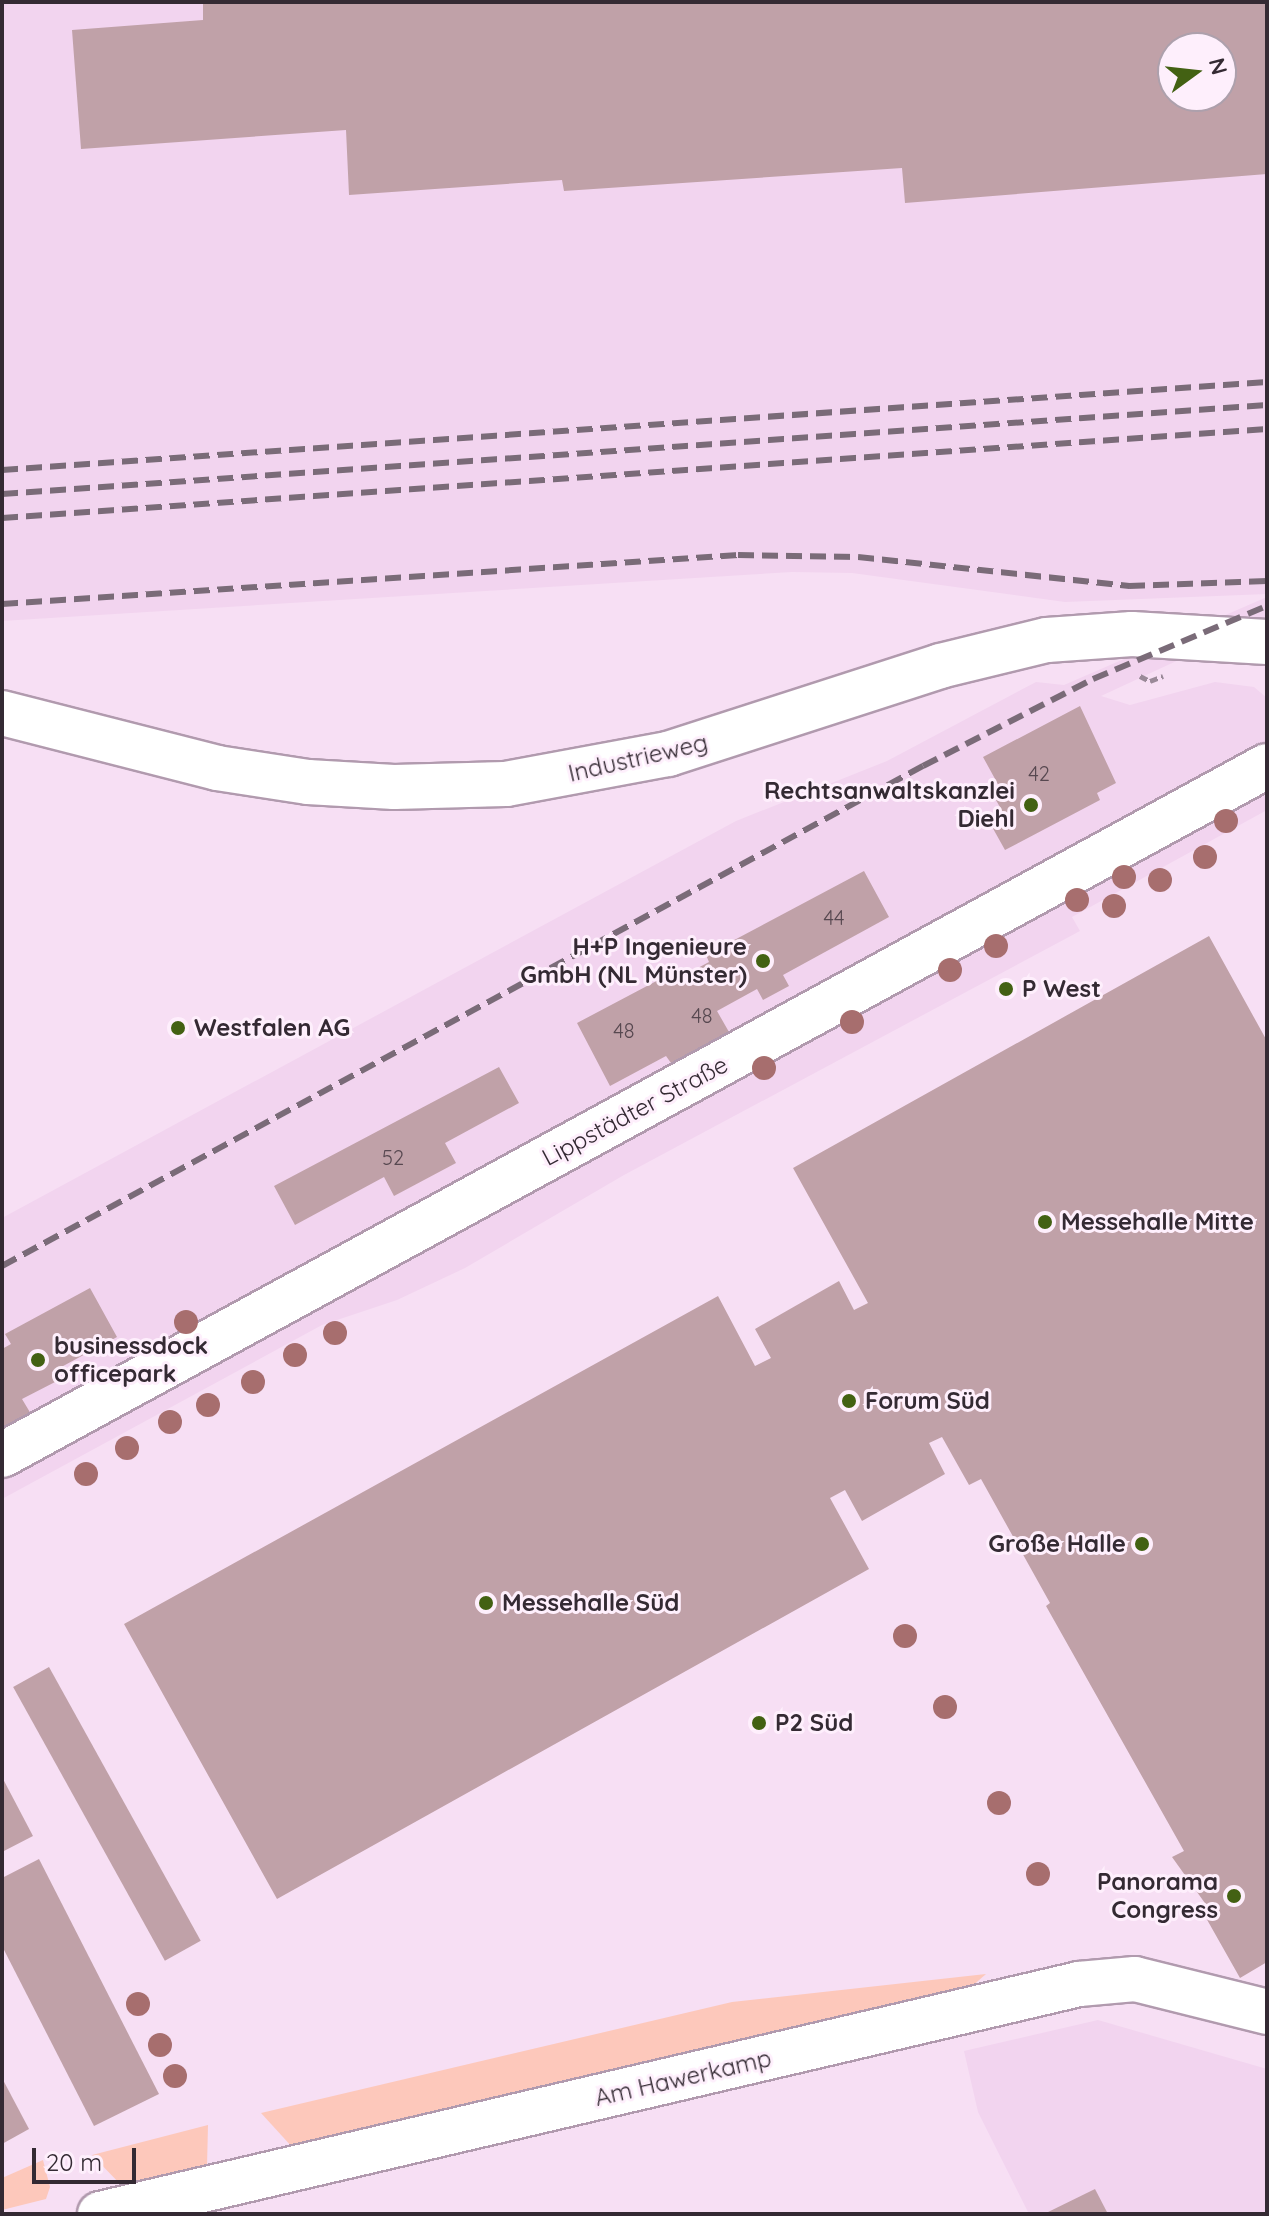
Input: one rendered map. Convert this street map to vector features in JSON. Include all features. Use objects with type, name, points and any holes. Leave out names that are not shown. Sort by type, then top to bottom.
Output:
[{"type":"street","name":"Industrieweg","points":[[2,713],[217,768],[308,782],[394,787],[506,784],[668,754],[940,666],[1047,640],[1132,634],[1267,642]]},
{"type":"street","name":"Lippstädter Straße","points":[[2,1455],[1267,766]]},
{"type":"street","name":"Am Hawerkamp","points":[[100,2214],[1079,1984],[1135,1979],[1267,2012]]},
{"type":"shaded area","points":[[2,2],[1267,2],[1267,594],[1065,602],[852,573],[792,572],[2,621]]},
{"type":"shaded area","points":[[1267,597],[1267,619],[1101,696],[1130,705],[1215,682],[1254,687],[1267,698],[1267,810],[1072,917],[1080,931],[624,1175],[465,1268],[397,1300],[322,1325],[2,1499],[2,1218],[736,821],[887,761],[1036,682],[1064,685]]},
{"type":"shaded area","points":[[986,1974],[970,1988],[293,2148],[261,2113],[732,2002]]},
{"type":"shaded area","points":[[1098,2020],[1267,2069],[1267,2214],[1029,2214],[978,2112],[964,2051]]},
{"type":"shaded area","points":[[208,2125],[207,2167],[123,2187],[92,2155]]},
{"type":"shaded area","points":[[43,2160],[50,2187],[46,2199],[2,2210],[2,2178]]},
{"type":"building","points":[[203,2],[1267,2],[1267,174],[905,203],[902,168],[564,191],[562,180],[349,195],[346,130],[81,149],[72,30],[203,20]]},
{"type":"building","points":[[1080,706],[1116,783],[1097,793],[1100,800],[1005,850],[986,816],[1001,809],[992,793],[1000,788],[983,757]]},
{"type":"building","points":[[864,871],[889,917],[783,975],[789,986],[763,1000],[757,989],[717,1011],[729,1032],[671,1063],[666,1056],[610,1086],[577,1023],[664,977],[668,984],[709,962],[706,955]]},
{"type":"building","points":[[1209,936],[1267,1041],[1267,1962],[1240,1978],[1201,1909],[1207,1906],[1172,1857],[1184,1851],[1046,1606],[1050,1603],[981,1479],[969,1485],[942,1437],[929,1443],[945,1474],[862,1521],[845,1490],[830,1498],[869,1569],[277,1899],[124,1624],[718,1296],[755,1366],[771,1358],[755,1329],[839,1281],[854,1310],[868,1303],[793,1168]]},
{"type":"building","points":[[499,1067],[519,1103],[445,1143],[456,1163],[394,1196],[384,1177],[295,1225],[274,1186]]},
{"type":"building","name":"businessdock officepark","points":[[90,1288],[117,1337],[52,1372],[57,1381],[22,1399],[31,1414],[2,1430],[2,1349],[11,1344],[5,1334]]},
{"type":"building","points":[[49,1667],[201,1941],[165,1961],[13,1687]]},
{"type":"building","points":[[2,1777],[33,1836],[2,1852]]},
{"type":"building","points":[[39,1859],[159,2094],[94,2126],[2,1946],[2,1878]]},
{"type":"building","points":[[2,2078],[29,2129],[2,2144]]},
{"type":"building","points":[[1095,2189],[1108,2214],[1044,2214]]},
{"type":"railway","points":[[2,470],[1267,382]]},
{"type":"railway","points":[[2,494],[1267,405]]},
{"type":"railway","points":[[2,518],[1267,429]]},
{"type":"railway","points":[[2,604],[738,555],[858,557],[1129,586],[1267,581]]},
{"type":"railway","points":[[2,1266],[923,766],[1093,679],[1267,606]]},
{"type":"place","name":"Rechtsanwaltskanzlei Diehl","points":[[1031,805]]},
{"type":"place","name":"H+P Ingenieure GmbH (NL Münster)","points":[[763,961]]},
{"type":"place","name":"P West","points":[[1006,989]]},
{"type":"place","name":"Westfalen AG","points":[[178,1028]]},
{"type":"place","name":"Messehalle Mitte","points":[[1045,1222]]},
{"type":"place","name":"businessdock officepark","points":[[38,1360]]},
{"type":"place","name":"Forum Süd","points":[[849,1401]]},
{"type":"place","name":"Große Halle","points":[[1142,1544]]},
{"type":"place","name":"Messehalle Süd","points":[[486,1603]]},
{"type":"place","name":"P2 Süd","points":[[759,1723]]},
{"type":"place","name":"Panorama Congress","points":[[1234,1896]]}]
